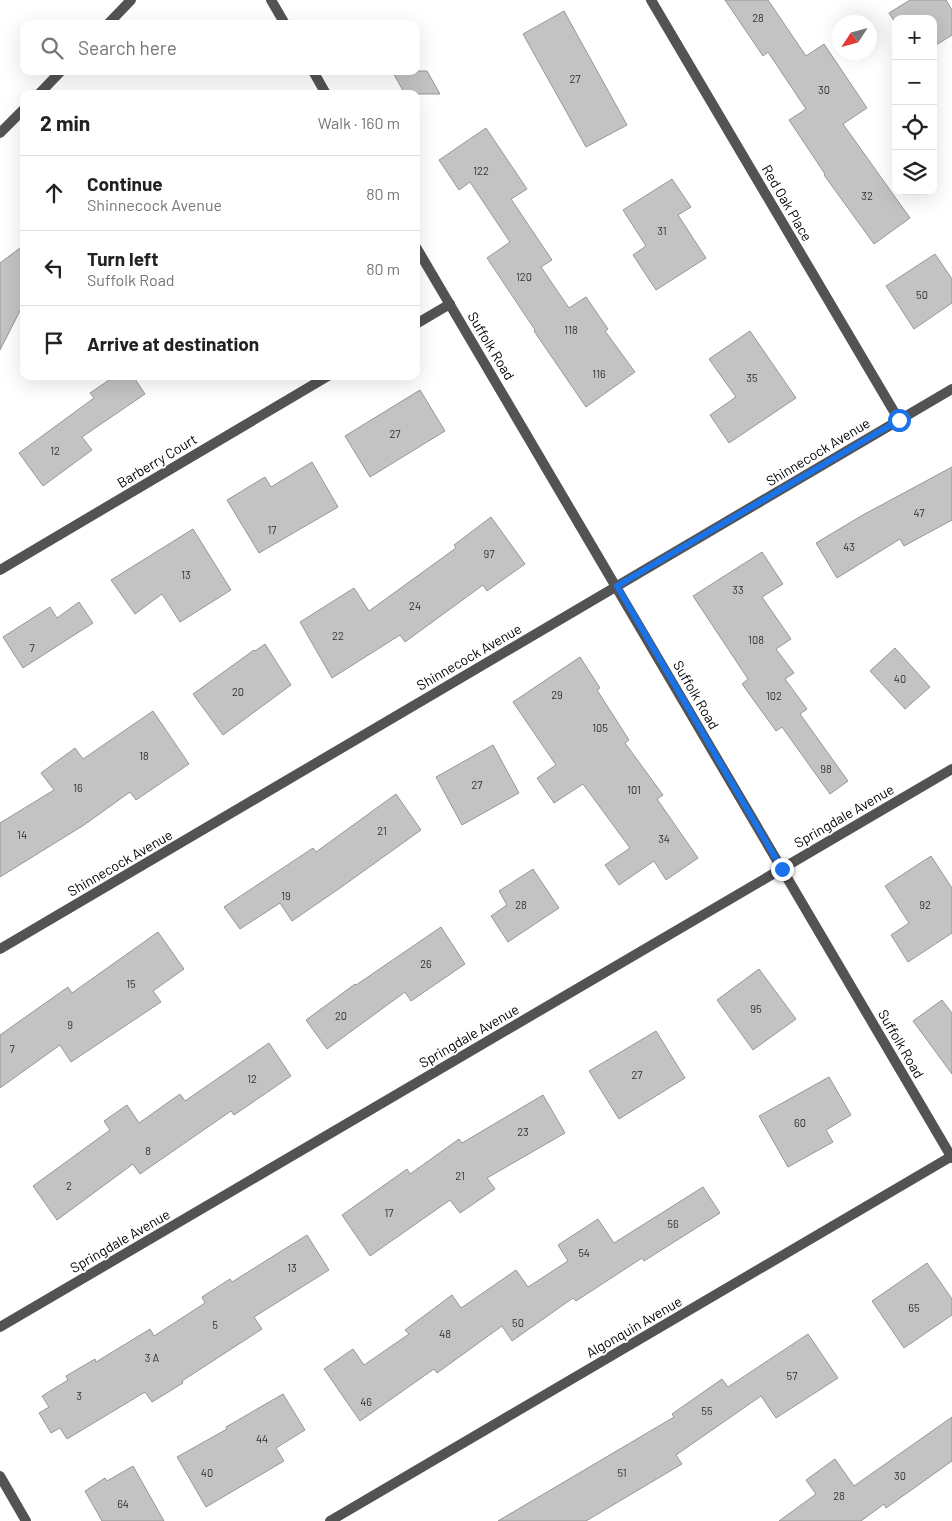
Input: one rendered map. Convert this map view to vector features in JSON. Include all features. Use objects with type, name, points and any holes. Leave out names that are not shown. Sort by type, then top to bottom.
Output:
[{"type":"street","points":[[112,20],[131,0]]},
{"type":"street","points":[[271,0],[283,20]]},
{"type":"street","name":"Red Oak Place","points":[[651,0],[899,420]]},
{"type":"street","points":[[43,90],[57,75]]},
{"type":"street","points":[[315,75],[324,90]]},
{"type":"street","points":[[0,133],[20,113]]},
{"type":"street","name":"Suffolk Road","points":[[420,254],[952,1157]]},
{"type":"street","points":[[420,322],[450,304]]},
{"type":"street","name":"Barberry Court","points":[[0,570],[321,380]]},
{"type":"street","name":"Shinnecock Avenue","points":[[0,949],[952,389]]},
{"type":"street","name":"Springdale Avenue","points":[[0,1327],[952,769]]},
{"type":"street","name":"Algonquin Avenue","points":[[330,1521],[952,1157]]},
{"type":"street","points":[[0,1476],[26,1521]]},
{"type":"building","points":[[725,0],[768,0],[806,56],[824,44],[832,56],[832,60],[835,60],[867,108],[843,124],[910,218],[874,244],[824,175],[789,120],[806,109],[768,52],[763,56]]},
{"type":"building","points":[[910,0],[946,0],[952,10],[952,35],[937,44],[937,15],[892,15],[892,18],[889,13]]},
{"type":"building","points":[[564,11],[627,125],[586,147],[523,34]]},
{"type":"building","points":[[420,71],[427,71],[440,94],[420,94],[420,90],[403,90],[394,75],[420,75]]},
{"type":"building","points":[[486,128],[527,189],[511,199],[552,260],[541,267],[569,308],[586,297],[608,329],[605,331],[635,372],[586,407],[487,258],[510,242],[470,182],[459,190],[439,160]]},
{"type":"building","points":[[672,179],[691,207],[678,215],[706,258],[656,290],[633,255],[646,246],[623,210]]},
{"type":"building","points":[[20,248],[20,311],[0,350],[0,263]]},
{"type":"building","points":[[935,254],[952,279],[952,303],[914,329],[886,286]]},
{"type":"building","points":[[750,331],[796,398],[729,443],[710,415],[736,397],[709,359]]},
{"type":"building","points":[[109,380],[136,380],[145,394],[82,437],[92,450],[43,486],[19,453],[94,398],[90,393]]},
{"type":"building","points":[[420,390],[445,431],[370,477],[345,436]]},
{"type":"building","points":[[312,462],[338,507],[259,553],[227,500],[265,477],[271,487]]},
{"type":"building","points":[[952,467],[952,520],[904,546],[900,539],[837,578],[816,543],[861,516]]},
{"type":"building","points":[[491,517],[525,564],[487,591],[483,585],[405,642],[400,635],[332,678],[300,622],[354,588],[369,611],[456,548],[454,545]]},
{"type":"building","points":[[193,529],[231,590],[180,622],[162,594],[135,614],[111,580]]},
{"type":"building","points":[[762,552],[783,584],[762,597],[791,639],[776,649],[794,673],[785,679],[807,709],[800,714],[848,781],[830,794],[782,727],[776,731],[742,684],[748,679],[693,596]]},
{"type":"building","points":[[79,602],[93,623],[23,668],[3,637],[50,607],[57,618]]},
{"type":"building","points":[[265,644],[291,685],[223,735],[193,694]]},
{"type":"building","points":[[895,648],[930,687],[905,709],[870,671]]},
{"type":"building","points":[[580,657],[600,688],[597,690],[629,740],[625,743],[663,795],[657,799],[698,858],[666,880],[654,861],[619,885],[605,865],[630,848],[583,784],[554,803],[537,778],[556,765],[513,702]]},
{"type":"building","points":[[153,711],[189,764],[136,800],[130,792],[84,825],[0,877],[0,823],[54,790],[41,773],[75,748],[83,759]]},
{"type":"building","points":[[493,745],[519,793],[462,825],[436,777]]},
{"type":"building","points":[[396,794],[421,830],[292,921],[280,903],[240,929],[224,907],[313,848],[316,852]]},
{"type":"building","points":[[931,856],[952,888],[952,933],[908,962],[891,935],[909,923],[885,886]]},
{"type":"building","points":[[533,869],[559,908],[508,942],[491,916],[507,905],[499,891]]},
{"type":"building","points":[[441,927],[465,964],[411,1001],[405,992],[327,1049],[306,1020],[355,984]]},
{"type":"building","points":[[158,932],[184,969],[153,991],[161,1002],[71,1062],[60,1045],[0,1088],[0,1035],[68,987],[72,993]]},
{"type":"building","points":[[759,969],[796,1019],[753,1050],[717,1000]]},
{"type":"building","points":[[942,1000],[952,1013],[952,1074],[913,1021]]},
{"type":"building","points":[[656,1031],[685,1078],[619,1119],[589,1071]]},
{"type":"building","points":[[269,1043],[291,1076],[234,1115],[231,1111],[140,1174],[133,1164],[57,1220],[33,1186],[110,1130],[104,1121],[127,1105],[139,1123],[180,1094],[185,1101]]},
{"type":"building","points":[[829,1077],[851,1115],[826,1130],[833,1142],[788,1167],[759,1116]]},
{"type":"building","points":[[543,1095],[565,1133],[487,1178],[495,1189],[460,1213],[450,1200],[370,1256],[342,1215],[407,1169],[410,1174],[459,1139],[462,1143]]},
{"type":"building","points":[[703,1187],[720,1213],[644,1261],[642,1258],[576,1301],[573,1298],[512,1341],[502,1326],[437,1373],[434,1369],[360,1421],[324,1369],[353,1349],[364,1365],[409,1334],[405,1330],[452,1295],[461,1308],[516,1270],[528,1287],[568,1261],[558,1245],[598,1219],[614,1243]]},
{"type":"building","points":[[307,1235],[329,1270],[254,1317],[262,1329],[152,1402],[145,1392],[67,1439],[60,1428],[51,1433],[39,1413],[49,1407],[42,1396],[68,1380],[66,1376],[95,1359],[96,1362],[150,1329],[154,1336],[205,1303],[202,1297],[230,1279],[232,1282]]},
{"type":"building","points":[[927,1263],[952,1299],[952,1315],[904,1348],[872,1301]]},
{"type":"building","points":[[808,1334],[838,1378],[776,1418],[761,1396],[676,1455],[682,1464],[586,1521],[498,1521],[674,1417],[672,1414],[722,1379],[728,1387]]},
{"type":"building","points":[[283,1394],[305,1430],[276,1448],[284,1461],[206,1507],[177,1457]]},
{"type":"building","points":[[952,1417],[952,1461],[886,1508],[884,1504],[861,1521],[779,1521],[816,1494],[806,1480],[835,1459],[854,1486]]},
{"type":"building","points":[[133,1466],[164,1521],[102,1521],[85,1491],[105,1478],[107,1481]]},
{"type":"route","points":[[782,869],[617,586],[899,420]]}]
